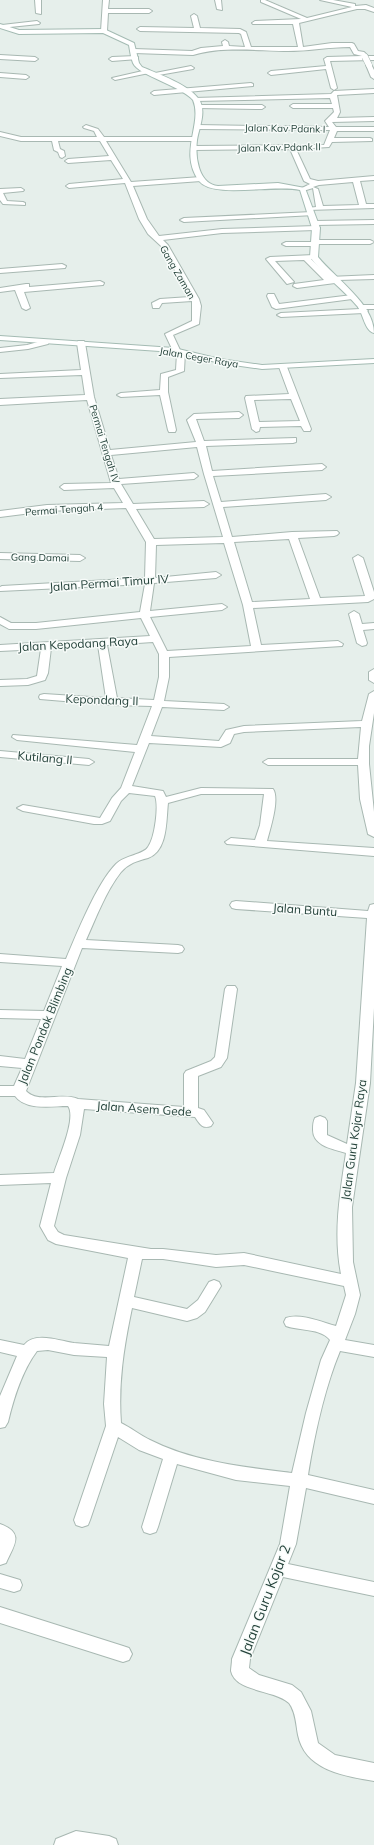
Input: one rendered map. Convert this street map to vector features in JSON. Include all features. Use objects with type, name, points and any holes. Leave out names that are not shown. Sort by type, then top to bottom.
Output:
[{"type":"street","points":[[38,0],[39,13]]},
{"type":"street","points":[[104,31],[106,0]]},
{"type":"street","points":[[218,0],[220,9]]},
{"type":"street","points":[[323,0],[360,6],[374,10]]},
{"type":"street","points":[[263,1],[311,19]]},
{"type":"street","points":[[256,23],[296,22],[360,6]]},
{"type":"street","points":[[106,11],[149,11]]},
{"type":"street","points":[[194,16],[197,30]]},
{"type":"street","points":[[1,25],[13,19]]},
{"type":"street","points":[[298,34],[311,19]]},
{"type":"street","points":[[296,22],[300,46]]},
{"type":"street","points":[[1,25],[36,23]]},
{"type":"street","points":[[1,25],[19,32],[104,31],[132,44],[136,63],[150,73],[196,99],[374,91]]},
{"type":"street","points":[[140,29],[158,27],[242,31],[249,49]]},
{"type":"street","points":[[223,31],[226,48]]},
{"type":"street","points":[[134,51],[190,53],[226,48],[288,49],[326,47],[332,44],[352,45],[356,53],[365,56],[374,77]]},
{"type":"street","points":[[204,50],[208,59]]},
{"type":"street","points":[[322,51],[327,59],[330,69],[334,92],[336,114],[329,120]]},
{"type":"street","points":[[0,57],[35,59]]},
{"type":"street","points":[[112,59],[136,58]]},
{"type":"street","points":[[327,59],[374,58]]},
{"type":"street","points":[[115,78],[191,68]]},
{"type":"street","points":[[271,73],[330,69]]},
{"type":"street","points":[[0,75],[26,77]]},
{"type":"street","points":[[154,93],[252,85]]},
{"type":"street","points":[[196,99],[197,127],[194,139],[194,148],[197,170],[201,179],[208,186],[218,188],[290,186],[303,189],[356,179],[374,178]]},
{"type":"street","points":[[293,106],[335,106]]},
{"type":"street","points":[[197,107],[262,107]]},
{"type":"street","points":[[329,120],[374,119]]},
{"type":"street","name":"Jalan Kav Pdank II","points":[[194,148],[323,147],[327,146],[334,129],[328,121],[329,120]]},
{"type":"street","points":[[86,127],[96,130],[103,140]]},
{"type":"street","name":"Jalan Kav Pdank I","points":[[197,127],[374,129]]},
{"type":"street","points":[[0,134],[21,139],[54,140],[194,139]]},
{"type":"street","points":[[54,140],[57,150],[61,151],[62,156]]},
{"type":"street","name":"Gang Zaman","points":[[103,140],[136,199],[143,219],[151,232],[164,245],[195,299],[197,306],[196,322],[169,334],[175,351]]},
{"type":"street","points":[[329,140],[370,140]]},
{"type":"street","points":[[292,147],[307,181],[316,186]]},
{"type":"street","points":[[68,161],[113,158]]},
{"type":"street","points":[[69,186],[201,179]]},
{"type":"street","points":[[356,179],[363,206]]},
{"type":"street","points":[[316,186],[320,209]]},
{"type":"street","points":[[303,189],[316,226],[314,257],[331,279]]},
{"type":"street","points":[[0,191],[21,190]]},
{"type":"street","points":[[0,194],[6,203],[22,204]]},
{"type":"street","points":[[184,220],[311,212],[320,209],[374,206]]},
{"type":"street","points":[[157,238],[222,231],[374,222]]},
{"type":"street","points":[[286,244],[370,242]]},
{"type":"street","points":[[305,257],[352,297],[363,309],[374,331]]},
{"type":"street","points":[[290,282],[270,259],[314,257]]},
{"type":"street","points":[[0,271],[62,266]]},
{"type":"street","points":[[297,286],[331,279],[374,277]]},
{"type":"street","points":[[19,288],[54,282]]},
{"type":"street","points":[[0,290],[100,283]]},
{"type":"street","points":[[19,288],[26,308]]},
{"type":"street","points":[[271,296],[276,307],[352,297]]},
{"type":"street","points":[[156,306],[156,303],[160,300],[195,299]]},
{"type":"street","points":[[280,315],[374,307]]},
{"type":"street","name":"Jalan Ceger Raya","points":[[0,338],[175,351],[243,365],[283,367],[374,360]]},
{"type":"street","points":[[0,350],[28,347],[45,342]]},
{"type":"street","name":"Permai Tengah IV","points":[[81,343],[90,397],[116,483],[151,542],[152,553],[150,581],[144,615]]},
{"type":"street","points":[[172,430],[164,392],[164,376],[180,371],[175,351]]},
{"type":"street","points":[[283,367],[294,396],[305,426],[256,427],[249,398],[294,396]]},
{"type":"street","points":[[0,376],[86,372]]},
{"type":"street","points":[[121,395],[164,392]]},
{"type":"street","points":[[0,402],[90,397]]},
{"type":"street","points":[[239,415],[191,418],[248,605],[256,648]]},
{"type":"street","points":[[107,453],[199,444],[293,440]]},
{"type":"street","points":[[208,474],[322,467]]},
{"type":"street","points":[[64,487],[194,476]]},
{"type":"street","points":[[218,505],[326,497]]},
{"type":"street","name":"Permai Tengah 4","points":[[0,514],[26,512],[47,508],[204,504]]},
{"type":"street","points":[[151,542],[227,540],[334,533]]},
{"type":"street","points":[[292,535],[316,602]]},
{"type":"street","name":"Gang Damai","points":[[0,556],[80,558]]},
{"type":"street","points":[[248,605],[370,598],[358,558]]},
{"type":"street","name":"Jalan Permai Timur IV","points":[[2,590],[150,581],[216,575]]},
{"type":"street","points":[[0,620],[9,626],[20,627],[222,607]]},
{"type":"street","points":[[354,614],[362,643]]},
{"type":"street","points":[[23,808],[94,821],[102,821],[106,819],[116,800],[126,789],[159,702],[164,680],[164,654],[144,615]]},
{"type":"street","points":[[358,627],[374,626]]},
{"type":"street","name":"Jalan Kepodang Raya","points":[[0,648],[156,639]]},
{"type":"street","points":[[102,642],[112,702]]},
{"type":"street","points":[[164,654],[338,644]]},
{"type":"street","points":[[0,683],[37,681],[41,678],[43,673],[46,646]]},
{"type":"street","points":[[374,672],[374,680]]},
{"type":"street","points":[[374,694],[365,724],[369,747],[364,762],[364,791],[374,834]]},
{"type":"street","name":"Kepondang II","points":[[44,697],[112,702],[159,702],[224,707]]},
{"type":"street","points":[[17,737],[143,744],[221,744],[226,741],[230,732],[244,728],[365,724]]},
{"type":"street","name":"Kutilang II","points":[[0,754],[89,762]]},
{"type":"street","points":[[268,762],[364,762]]},
{"type":"street","points":[[126,789],[160,793],[163,800],[201,791],[269,791],[270,795],[266,825],[260,844]]},
{"type":"street","name":"Jalan Pondok Blimbing","points":[[76,1104],[71,1101],[43,1101],[26,1099],[19,1091],[70,963],[106,888],[119,867],[129,859],[143,857],[155,845],[163,800]]},
{"type":"street","points":[[231,842],[374,852]]},
{"type":"street","name":"Jalan Buntu","points":[[236,905],[374,922]]},
{"type":"street","name":"Jalan Guru Kojar Raya","points":[[351,1282],[346,1262],[345,1207],[363,1083],[374,908]]},
{"type":"street","points":[[79,944],[178,949]]},
{"type":"street","points":[[0,958],[70,963]]},
{"type":"street","points":[[191,1112],[191,1074],[216,1064],[221,1058],[231,989]]},
{"type":"street","points":[[0,1014],[50,1015]]},
{"type":"street","points":[[0,1061],[30,1064]]},
{"type":"street","points":[[0,1091],[19,1091]]},
{"type":"street","points":[[76,1104],[76,1124],[59,1178],[48,1226],[53,1236],[61,1240],[136,1254],[163,1254],[216,1261],[244,1259],[351,1282]]},
{"type":"street","name":"Jalan Asem Gede","points":[[76,1104],[199,1113],[206,1123]]},
{"type":"street","points":[[320,1121],[320,1137],[333,1144],[354,1151]]},
{"type":"street","points":[[0,1180],[59,1178]]},
{"type":"street","points":[[82,1520],[114,1426],[112,1404],[115,1352],[136,1254]]},
{"type":"street","name":"Jalan Guru Kojar 2","points":[[351,1282],[354,1295],[329,1360],[314,1413],[298,1480],[288,1544],[241,1659],[240,1671],[246,1678],[260,1684],[282,1689],[292,1695],[298,1702],[311,1748],[321,1756],[348,1767],[374,1772]]},
{"type":"street","points":[[127,1301],[187,1315],[193,1314],[198,1311],[214,1286]]},
{"type":"street","points":[[291,1322],[317,1326],[332,1331],[337,1342],[374,1351]]},
{"type":"street","points":[[0,1422],[6,1400],[27,1352],[33,1345],[48,1344],[74,1349],[115,1352]]},
{"type":"street","points":[[0,1346],[27,1352]]},
{"type":"street","points":[[114,1426],[145,1445],[172,1455],[236,1473],[298,1480],[374,1498]]},
{"type":"street","points":[[150,1527],[172,1455]]},
{"type":"street","points":[[0,1531],[8,1536],[7,1543],[0,1558]]},
{"type":"street","points":[[278,1569],[374,1589]]},
{"type":"street","points":[[0,1615],[123,1654]]},
{"type":"street","points":[[63,1845],[76,1840],[109,1845]]}]
